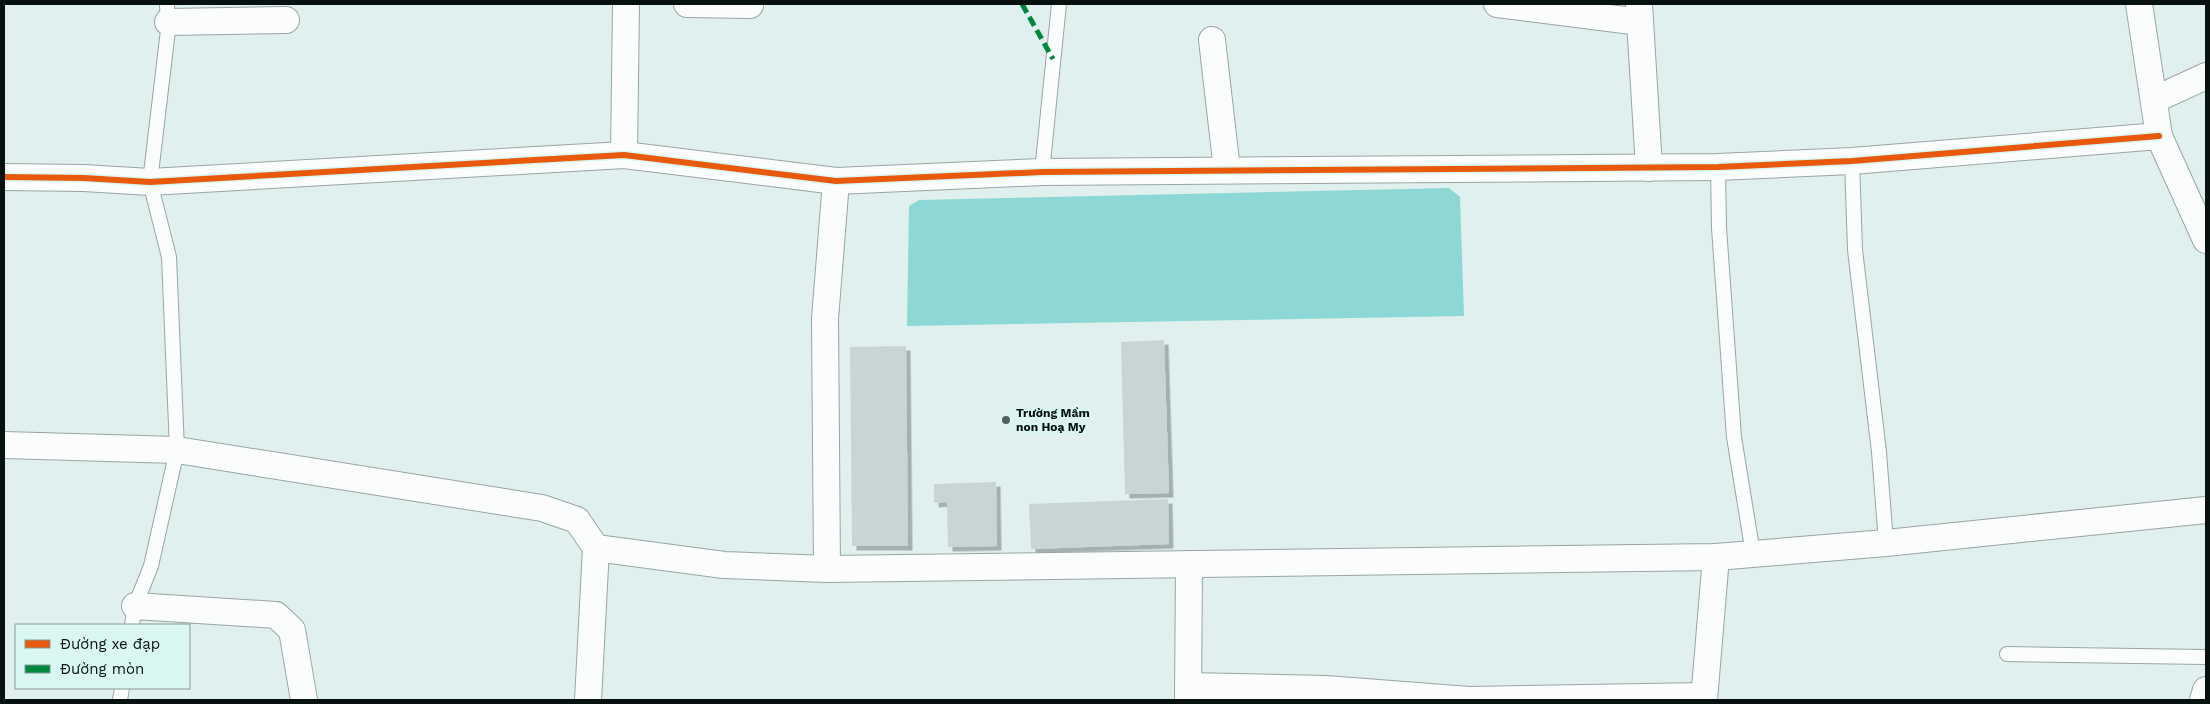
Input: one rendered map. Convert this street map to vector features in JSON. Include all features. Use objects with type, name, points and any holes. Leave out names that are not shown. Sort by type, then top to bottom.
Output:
[{"type":"street","points":[[624,155],[626,4]]},
{"type":"street","points":[[687,4],[750,5]]},
{"type":"street","points":[[1496,4],[1639,13],[1649,168]]},
{"type":"street","points":[[2139,4],[2159,136],[2206,240]]},
{"type":"street","points":[[167,13],[286,20]]},
{"type":"street","points":[[1212,40],[1227,170]]},
{"type":"street","points":[[2154,100],[2206,76]]},
{"type":"street","points":[[4,177],[84,178],[150,182],[624,155],[836,181],[1042,172],[1718,167],[1852,161],[2159,136]]},
{"type":"street","points":[[827,569],[825,319],[836,181]]},
{"type":"street","points":[[4,445],[177,450],[542,508],[577,520],[596,548],[588,700]]},
{"type":"street","points":[[596,548],[724,565],[827,569],[1716,557],[1886,543],[2206,510]]},
{"type":"street","points":[[1189,564],[1188,693],[1326,689],[1469,700],[1704,698],[1716,557]]},
{"type":"street","points":[[134,616],[276,615],[292,630],[304,700]]},
{"type":"street","points":[[2203,700],[2206,690]]},
{"type":"lane","points":[[1042,172],[1059,4]]},
{"type":"lane","points":[[134,616],[151,566],[177,450],[169,257],[150,182],[167,13]]},
{"type":"lane","points":[[1852,161],[1855,250],[1879,452],[1886,543]]},
{"type":"lane","points":[[1718,167],[1720,228],[1734,437],[1753,554]]},
{"type":"lane","points":[[2008,654],[2206,657]]},
{"type":"water","points":[[1449,188],[1460,197],[1464,316],[907,326],[909,206],[919,200]]},
{"type":"building","points":[[1164,340],[1169,493],[1125,494],[1121,342]]},
{"type":"building","points":[[906,346],[908,546],[852,546],[850,347]]},
{"type":"building","points":[[996,482],[997,546],[948,547],[947,502],[934,503],[934,484]]},
{"type":"building","points":[[1168,499],[1169,544],[1031,549],[1029,504]]},
{"type":"marked path","points":[[1022,4],[1053,59]]},
{"type":"cycle path","points":[[4,177],[84,178],[150,182],[624,155],[836,181],[1042,172],[1718,167],[1852,161],[2159,136]]},
{"type":"place","name":"Trường Mầm non Hoạ My","points":[[1006,420]]}]
